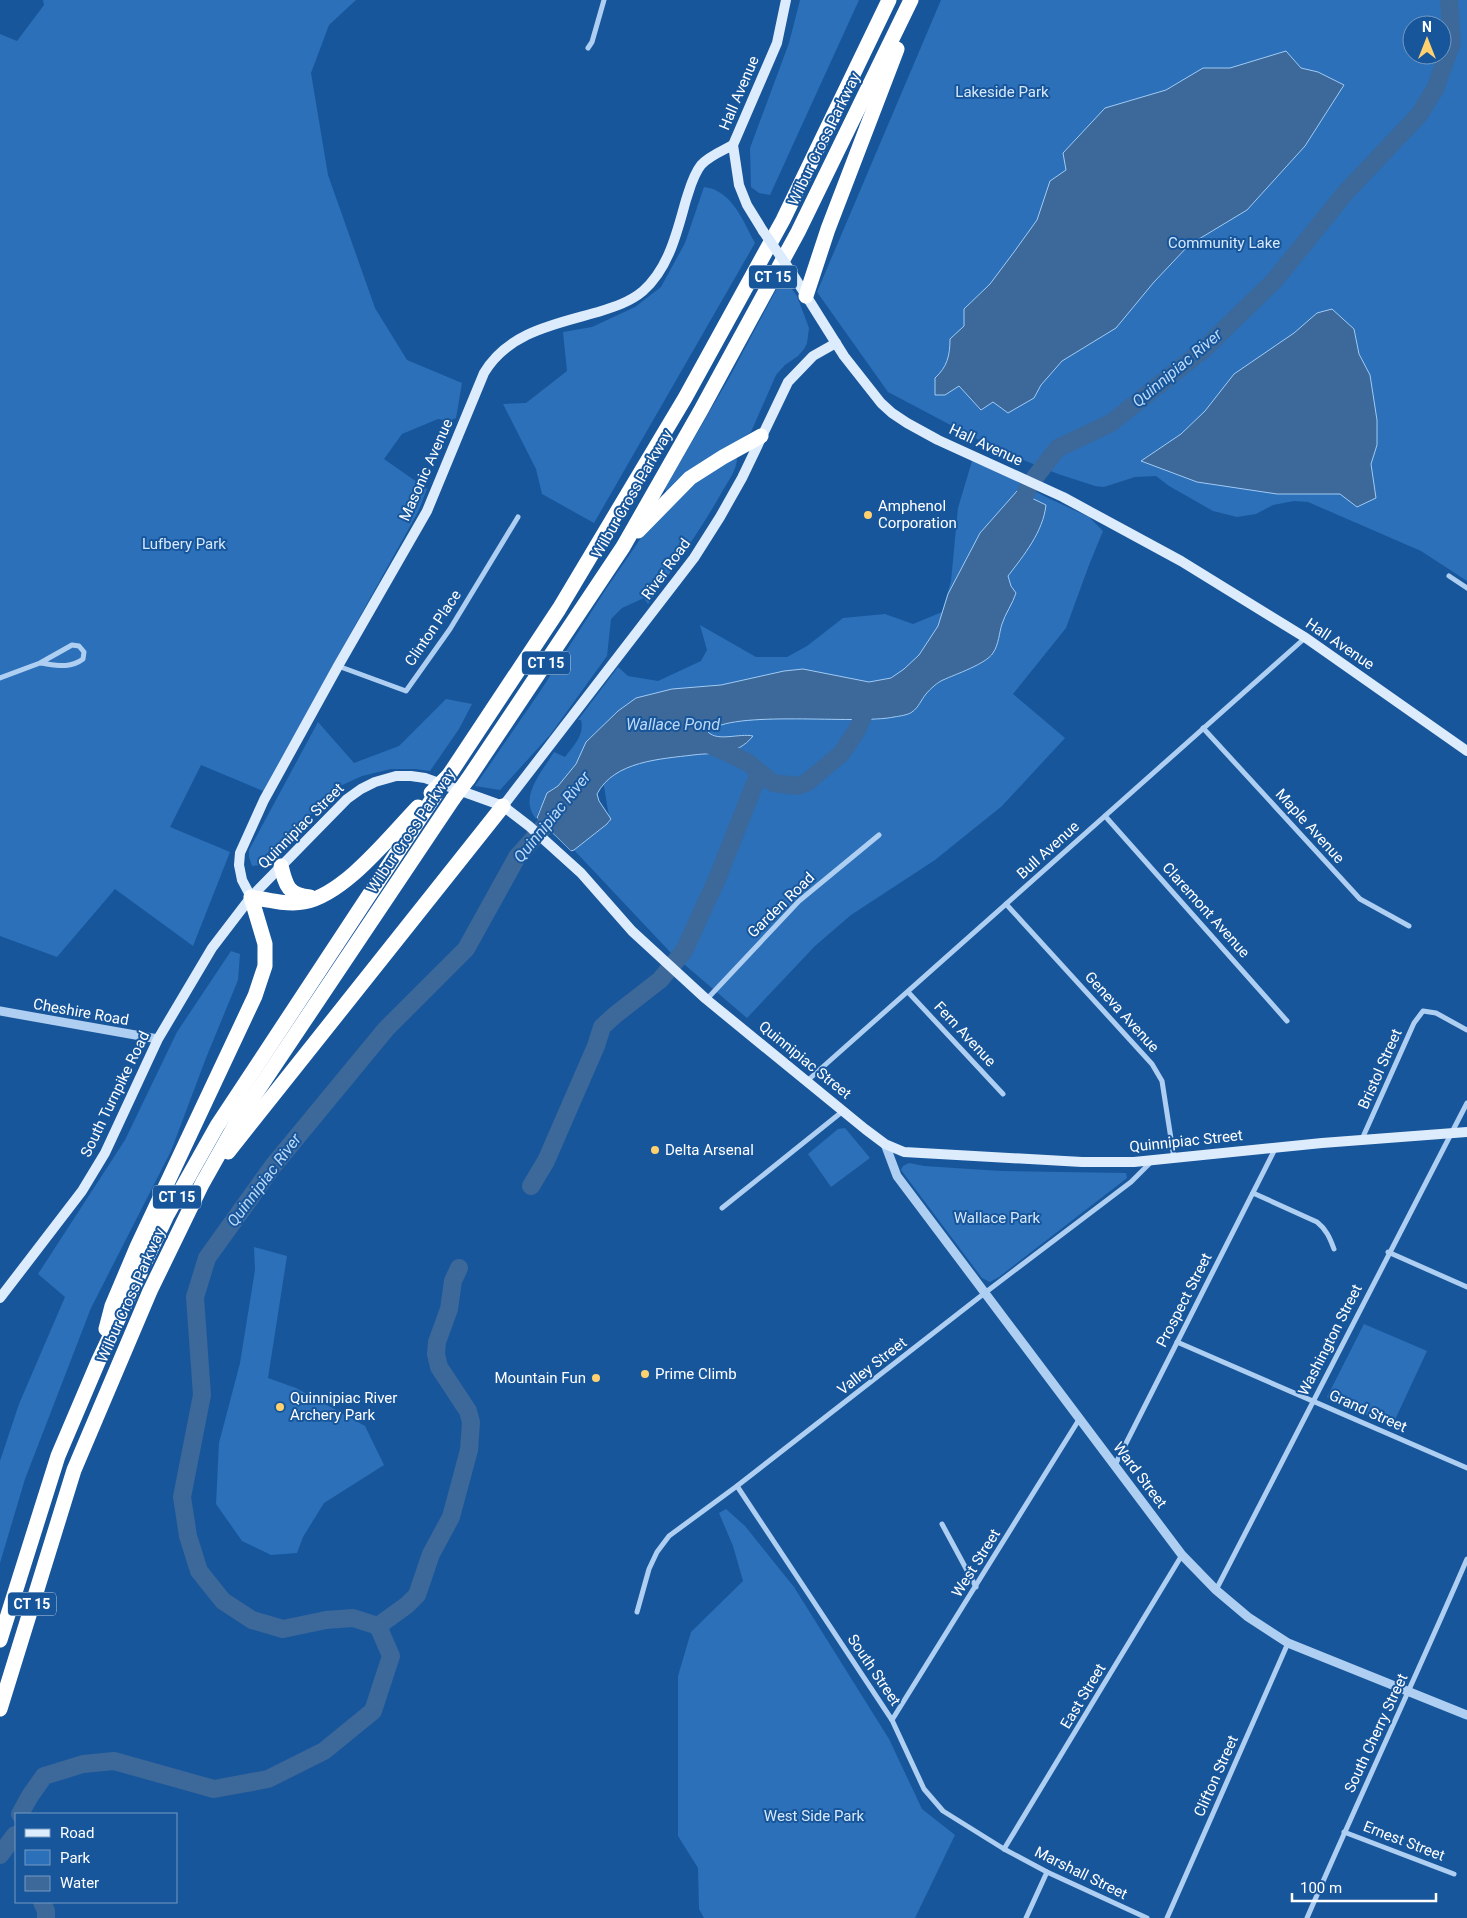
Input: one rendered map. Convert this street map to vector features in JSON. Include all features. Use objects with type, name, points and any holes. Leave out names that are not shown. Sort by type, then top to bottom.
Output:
[{"type":"highway","points":[[833,117],[882,0]]},
{"type":"highway","name":"Wilbur Cross Parkway","points":[[0,1640],[58,1456],[98,1362],[167,1215],[217,1126],[433,794],[449,775],[559,609],[685,398],[783,220],[888,0]]},
{"type":"highway","name":"Wilbur Cross Parkway","points":[[0,1708],[74,1470],[150,1291],[202,1184],[238,1120],[623,547],[798,232],[911,0]]},
{"type":"highway","points":[[806,296],[828,229],[916,0]]},
{"type":"highway","points":[[623,547],[690,478],[761,436]]},
{"type":"highway","points":[[98,1362],[112,1306],[137,1247],[255,996],[265,966],[265,944],[251,897],[302,902],[319,898],[345,882],[433,794]]},
{"type":"highway","points":[[202,1184],[502,806]]},
{"type":"highway","points":[[281,866],[285,882],[291,891],[302,896],[319,898]]},
{"type":"main road","name":"Hall Avenue","points":[[786,0],[777,43],[733,145],[739,185],[747,205],[836,343],[881,403],[907,424],[1063,497],[1181,561],[1306,638],[1467,752]]},
{"type":"main road","name":"Masonic Avenue","points":[[251,897],[242,880],[239,865],[240,853],[264,800],[427,511],[484,373],[491,361],[502,350],[523,336],[542,328],[613,307],[628,301],[642,291],[654,279],[662,267],[673,244],[694,176],[708,159],[733,145]]},
{"type":"main road","name":"River Road","points":[[502,806],[694,558],[742,478],[788,382],[813,356],[836,343]]},
{"type":"main road","name":"Quinnipiac Street","points":[[251,897],[347,799],[361,789],[385,778],[418,776],[502,806],[530,826],[581,873],[632,931],[706,999],[843,1111],[885,1144],[897,1150],[912,1154],[1082,1162],[1152,1161],[1362,1139],[1467,1132]]},
{"type":"main road","name":"South Turnpike Road","points":[[0,1298],[82,1191],[105,1153],[158,1039],[212,948],[251,897]]},
{"type":"street","points":[[588,48],[592,42],[604,0]]},
{"type":"street","name":"Clinton Place","points":[[338,666],[406,691],[450,630],[518,517]]},
{"type":"street","points":[[1448,576],[1467,588]]},
{"type":"street","name":"Bull Avenue","points":[[807,1081],[1306,638]]},
{"type":"street","points":[[0,678],[40,663],[72,645],[79,646],[84,652],[83,659],[75,665],[58,666],[40,663]]},
{"type":"street","name":"Maple Avenue","points":[[1203,728],[1360,900],[1410,926]]},
{"type":"street","name":"Claremont Avenue","points":[[1105,816],[1287,1021]]},
{"type":"street","name":"Garden Road","points":[[706,999],[799,901],[879,835]]},
{"type":"street","name":"Geneva Avenue","points":[[1006,904],[1152,1064],[1162,1081],[1174,1159]]},
{"type":"street","name":"Fern Avenue","points":[[908,992],[1003,1094]]},
{"type":"street","name":"Cheshire Road","points":[[0,1011],[158,1039]]},
{"type":"street","name":"Bristol Street","points":[[1362,1139],[1414,1023],[1423,1011],[1436,1013],[1467,1030]]},
{"type":"street","name":"Washington Street","points":[[1216,1590],[1388,1252],[1467,1102]]},
{"type":"street","points":[[722,1208],[843,1111]]},
{"type":"street","name":"Ward Street","points":[[885,1144],[897,1176],[1182,1555],[1216,1590],[1248,1617],[1288,1643],[1467,1715]]},
{"type":"street","name":"Prospect Street","points":[[1115,1465],[1276,1147]]},
{"type":"street","name":"Valley Street","points":[[636,1612],[649,1569],[657,1552],[669,1536],[737,1486],[986,1292],[1132,1182],[1152,1161]]},
{"type":"street","points":[[1253,1193],[1317,1222],[1324,1228],[1334,1249]]},
{"type":"street","points":[[1388,1252],[1467,1287]]},
{"type":"street","name":"Grand Street","points":[[1177,1342],[1467,1468]]},
{"type":"street","name":"West Street","points":[[892,1720],[1080,1418]]},
{"type":"street","name":"South Street","points":[[737,1486],[892,1720],[924,1789],[943,1811],[1004,1850]]},
{"type":"street","points":[[942,1524],[976,1587]]},
{"type":"street","name":"East Street","points":[[1004,1850],[1182,1555]]},
{"type":"street","name":"South Cherry Street","points":[[1307,1918],[1467,1559]]},
{"type":"street","name":"Clifton Street","points":[[1167,1918],[1288,1643]]},
{"type":"street","name":"Ernest Street","points":[[1344,1832],[1454,1874]]},
{"type":"street","name":"Marshall Street","points":[[1004,1850],[1147,1918]]},
{"type":"street","points":[[1026,1918],[1047,1872]]},
{"type":"green space","name":"Lufbery Park","points":[[43,0],[356,0],[329,25],[311,73],[328,175],[375,308],[407,360],[462,383],[456,418],[449,421],[438,419],[402,434],[384,459],[427,489],[418,512],[263,791],[201,765],[170,827],[230,852],[193,946],[115,889],[57,957],[0,936],[0,34],[17,41],[44,5]]},
{"type":"green space","points":[[800,0],[859,0],[770,195],[759,193],[751,187],[750,148],[789,43]]},
{"type":"green space","name":"Community Lake","points":[[941,0],[1467,0],[1467,581],[1421,551],[1308,502],[1294,501],[1273,505],[1256,514],[1237,517],[1213,511],[1169,486],[1156,476],[1135,477],[1104,487],[1095,486],[1058,474],[996,449],[888,392],[817,292]]},
{"type":"green space","points":[[704,187],[714,189],[729,200],[741,216],[755,243],[594,523],[542,494],[536,469],[503,404],[526,403],[567,371],[563,332],[592,327],[635,307],[661,287],[685,243]]},
{"type":"green space","points":[[783,277],[797,296],[809,328],[807,343],[804,349],[776,375],[751,432],[666,492],[665,488],[729,378]]},
{"type":"green space","points":[[734,458],[737,458],[737,462],[734,470],[715,505],[648,604],[644,598],[622,608],[611,619],[607,656],[550,735],[500,790],[475,786],[643,535],[693,485]]},
{"type":"green space","points":[[972,461],[1009,477],[1089,517],[1103,531],[1066,628],[1013,694],[1065,738],[1002,806],[935,860],[851,915],[815,946],[747,1018],[671,953],[574,850],[610,822],[595,733],[586,742],[576,764],[558,786],[552,789],[539,810],[536,819],[531,811],[530,802],[534,785],[554,752],[565,757],[575,744],[580,735],[582,725],[581,720],[578,720],[618,667],[628,676],[658,681],[701,661],[707,650],[700,625],[756,657],[787,657],[807,646],[843,618],[885,614],[913,624],[942,612],[951,581],[958,508]]},
{"type":"green space","points":[[446,699],[472,704],[459,729],[430,771],[391,769],[362,776],[338,787],[261,865],[252,866],[249,850],[318,722],[354,763],[399,746]]},
{"type":"green space","points":[[231,951],[240,954],[238,980],[171,1151],[91,1308],[25,1479],[0,1563],[0,1461],[19,1404],[65,1297],[38,1274],[125,1140],[177,1032]]},
{"type":"green space","points":[[845,1128],[870,1158],[831,1187],[808,1154],[838,1129]]},
{"type":"green space","name":"Wallace Park","points":[[909,1163],[924,1166],[1001,1171],[1126,1173],[1127,1178],[990,1282],[982,1278],[901,1170],[903,1166]]},
{"type":"green space","name":"Quinnipiac River Archery Park","points":[[254,1247],[287,1256],[268,1378],[296,1388],[365,1426],[384,1465],[324,1503],[303,1537],[297,1553],[271,1555],[242,1541],[216,1504],[219,1443],[240,1363],[255,1270]]},
{"type":"green space","points":[[1364,1324],[1427,1351],[1393,1424],[1364,1414],[1327,1397]]},
{"type":"green space","name":"West Side Park","points":[[726,1509],[745,1526],[794,1587],[889,1739],[922,1809],[955,1835],[915,1918],[704,1918],[699,1909],[698,1868],[678,1836],[678,1676],[691,1632],[743,1581],[733,1546],[719,1513]]},
{"type":"water","points":[[1286,51],[1301,68],[1318,72],[1344,85],[1305,146],[1247,210],[1189,245],[1154,282],[1116,328],[1062,361],[1041,385],[1034,398],[1008,413],[993,402],[981,410],[959,386],[945,395],[935,395],[935,378],[947,361],[950,339],[964,326],[964,309],[990,284],[1037,220],[1050,181],[1066,170],[1063,153],[1105,108],[1166,90],[1203,68],[1230,68]]},
{"type":"water","points":[[1332,309],[1354,329],[1359,354],[1370,375],[1377,420],[1377,445],[1371,464],[1376,498],[1357,507],[1340,494],[1277,494],[1197,482],[1141,461],[1181,434],[1205,411],[1234,374],[1294,333],[1317,313]]},
{"type":"water","name":"Wallace Pond","points":[[1017,491],[1046,505],[1037,534],[1008,576],[1011,586],[1016,593],[1003,620],[995,650],[984,661],[936,684],[912,712],[901,716],[876,719],[767,719],[721,725],[708,732],[712,735],[723,737],[753,736],[746,743],[733,750],[653,760],[626,768],[605,783],[597,794],[599,801],[611,819],[571,851],[537,818],[547,793],[558,786],[576,764],[586,742],[618,711],[636,698],[672,689],[721,685],[784,671],[803,669],[869,682],[891,678],[919,655],[938,626],[948,594],[980,533]]},
{"type":"pier","points":[[537,818],[573,853],[535,820]]},
{"type":"waterway","name":"Quinnipiac River","points":[[1017,517],[1029,485],[1058,448],[1111,423],[1203,350],[1274,281],[1346,192],[1419,115],[1435,89],[1452,43],[1449,0]]},
{"type":"waterway","name":"Quinnipiac River","points":[[706,743],[747,762],[773,783],[797,786],[806,783],[841,754],[857,730],[870,700]]},
{"type":"waterway","name":"Quinnipiac River","points":[[531,1186],[546,1161],[596,1046],[602,1027],[660,980],[684,951],[717,879],[759,773]]},
{"type":"waterway","name":"Quinnipiac River","points":[[21,1813],[44,1776],[83,1764],[114,1761],[214,1789],[268,1779],[324,1751],[373,1711],[391,1656],[378,1626],[353,1618],[326,1620],[283,1629],[252,1620],[223,1601],[199,1571],[188,1536],[182,1497],[202,1395],[195,1297],[207,1258],[273,1166],[386,1029],[466,949],[517,857],[560,809]]},
{"type":"waterway","name":"Quinnipiac River","points":[[378,1626],[407,1605],[417,1595],[431,1554],[451,1517],[469,1450],[471,1422],[468,1411],[439,1367],[436,1354],[437,1342],[449,1309],[453,1281],[459,1268]]},
{"type":"waterway","name":"Quinnipiac River","points":[[0,1855],[15,1835]]},
{"type":"waterway","name":"Quinnipiac River","points":[[42,1903],[46,1911],[46,1918]]},
{"type":"place","name":"Amphenol Corporation","points":[[868,515]]},
{"type":"place","name":"Delta Arsenal","points":[[655,1150]]},
{"type":"place","name":"Prime Climb","points":[[645,1374]]},
{"type":"place","name":"Mountain Fun","points":[[596,1378]]},
{"type":"place","name":"Quinnipiac River Archery Park","points":[[280,1407]]},
{"type":"park label","name":"Lakeside Park","points":[[1002,92]]}]
